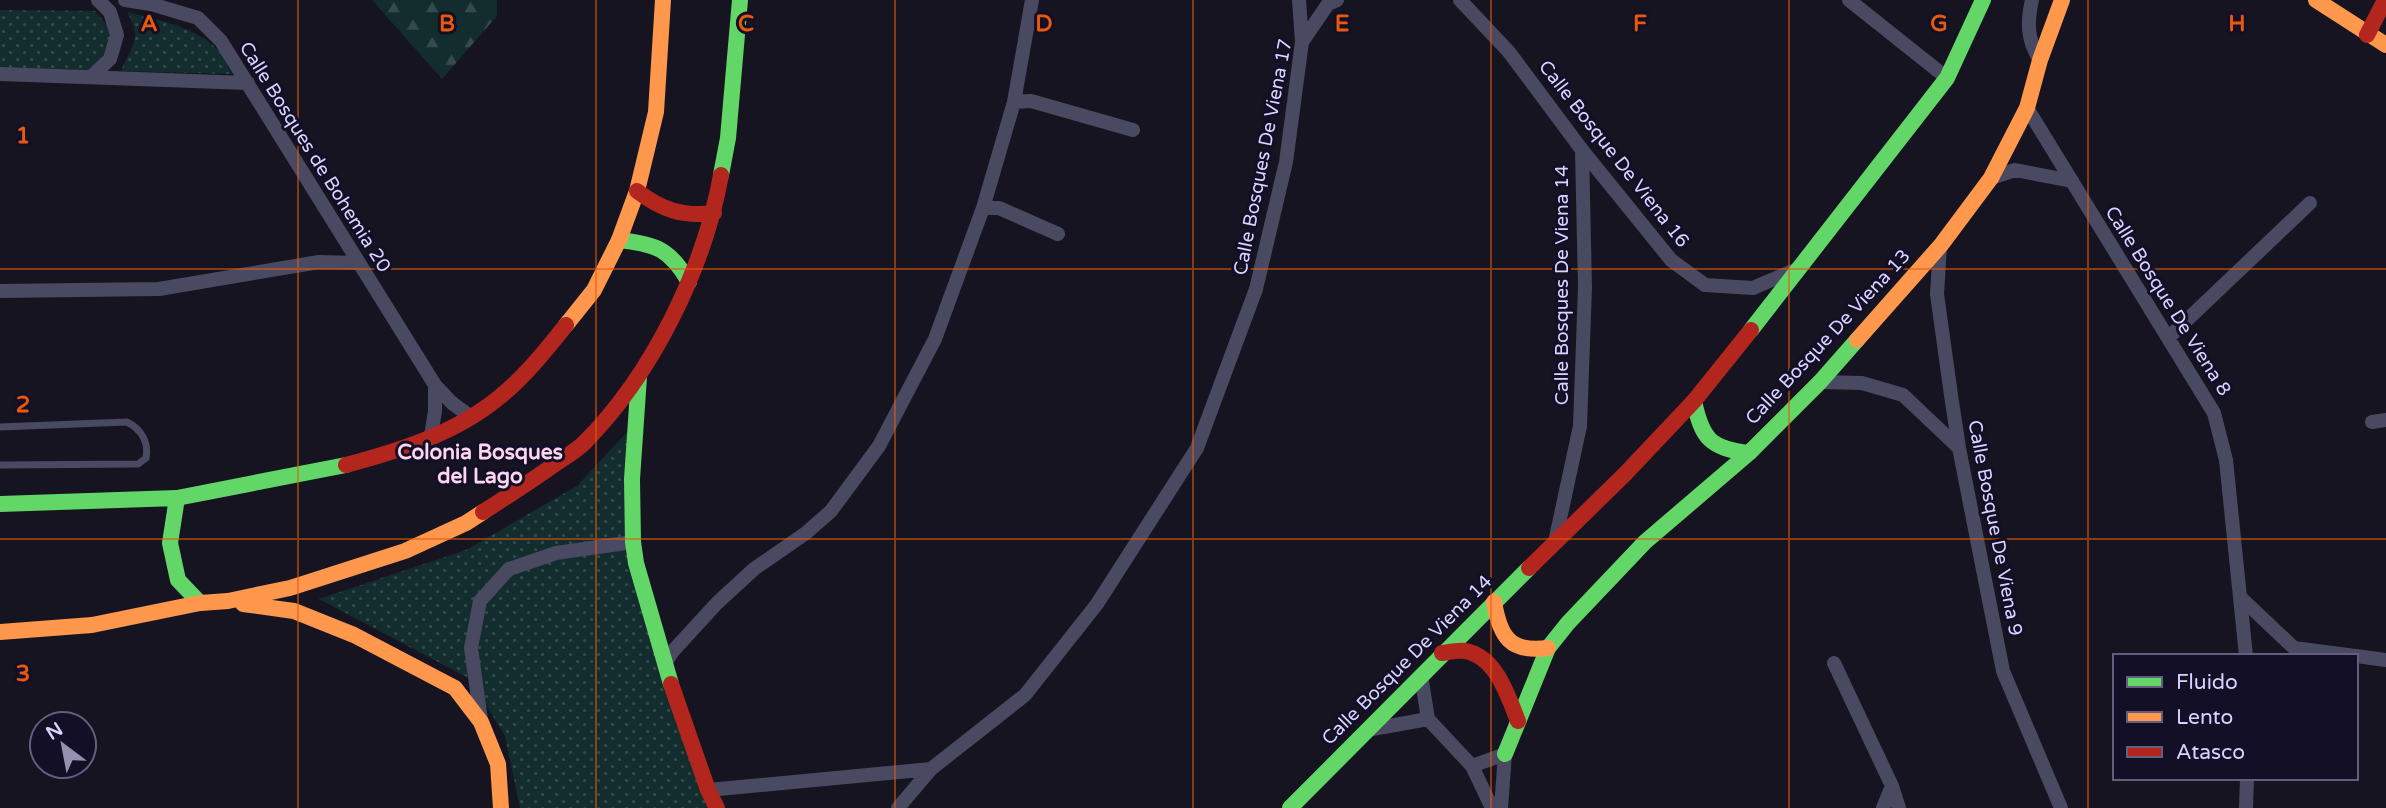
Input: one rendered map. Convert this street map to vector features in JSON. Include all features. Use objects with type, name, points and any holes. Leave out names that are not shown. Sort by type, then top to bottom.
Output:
[{"type":"street","points":[[92,76],[110,59],[117,35],[110,12],[97,0]]},
{"type":"street","name":"Calle Bosques de Bohemia 20","points":[[125,0],[151,4],[198,18],[221,41],[435,385],[471,417]]},
{"type":"street","points":[[0,504],[177,498],[322,471],[405,449],[471,417],[498,398],[547,349],[594,290],[619,240],[637,191],[656,112],[663,0]]},
{"type":"street","points":[[0,632],[92,625],[200,603],[228,601],[290,589],[405,551],[466,523],[529,483],[583,444],[639,377],[689,282],[714,213],[728,138],[740,0]]},
{"type":"street","points":[[664,665],[717,603],[754,569],[806,533],[831,511],[879,446],[935,339],[983,208],[1014,102],[1032,0]]},
{"type":"street","points":[[1299,0],[1303,42]]},
{"type":"street","name":"Calle Bosques De Viena 17","points":[[898,808],[931,769],[1025,695],[1097,604],[1197,448],[1256,289],[1286,162],[1303,42],[1328,4],[1337,0]]},
{"type":"street","name":"Calle Bosque De Viena 16","points":[[1460,0],[1509,52],[1582,150],[1671,260],[1705,285],[1754,288],[1800,268]]},
{"type":"street","points":[[1849,0],[1947,78]]},
{"type":"street","points":[[1555,543],[1694,401],[1800,268],[1947,78],[1983,0]]},
{"type":"street","points":[[2032,0],[2028,29],[2030,41],[2040,60]]},
{"type":"street","name":"Calle Bosque De Viena 13","points":[[1501,808],[1505,754],[1548,649],[1568,623],[1645,542],[1749,453],[1820,382],[1941,245],[1991,178],[2027,107],[2040,60],[2062,0]]},
{"type":"street","points":[[2316,0],[2386,45]]},
{"type":"street","points":[[2367,34],[2385,0]]},
{"type":"street","points":[[0,74],[248,83]]},
{"type":"street","points":[[1014,102],[1031,101],[1133,130]]},
{"type":"street","name":"Calle Bosque De Viena 8","points":[[2027,107],[2214,413],[2226,460],[2246,654]]},
{"type":"street","name":"Calle Bosques De Viena 14","points":[[1555,543],[1580,426],[1585,287],[1582,150]]},
{"type":"street","points":[[1991,178],[2015,170],[2071,181]]},
{"type":"street","points":[[637,191],[654,204],[675,214],[694,216],[714,213]]},
{"type":"street","points":[[2168,338],[2310,202]]},
{"type":"street","points":[[983,208],[999,208],[1058,234]]},
{"type":"street","points":[[619,240],[660,248],[677,260],[689,282]]},
{"type":"street","name":"Calle Bosque De Viena 9","points":[[1941,245],[1937,294],[1959,448],[2003,671],[2061,808]]},
{"type":"street","points":[[0,292],[159,289],[319,262],[358,263]]},
{"type":"street","points":[[639,377],[632,479],[636,563],[664,665],[708,790],[717,808]]},
{"type":"street","points":[[1820,382],[1862,383],[1903,395],[1959,448]]},
{"type":"street","points":[[431,436],[435,385]]},
{"type":"street","points":[[1694,401],[1697,419],[1706,439],[1724,451],[1749,453]]},
{"type":"street","points":[[177,498],[170,543],[178,580],[200,603]]},
{"type":"street","points":[[501,808],[498,764],[481,722],[471,648],[480,601],[509,569],[556,553],[633,542]]},
{"type":"street","name":"Calle Bosque De Viena 14","points":[[1290,808],[1442,653],[1555,543]]},
{"type":"street","points":[[2240,597],[2288,652],[2322,654]]},
{"type":"street","points":[[228,601],[294,611],[354,635],[455,688],[481,722]]},
{"type":"street","points":[[1494,602],[1498,627],[1507,639],[1523,649],[1548,649]]},
{"type":"street","points":[[1442,653],[1466,651],[1483,660],[1500,680],[1518,721]]},
{"type":"street","points":[[2358,656],[2386,660]]},
{"type":"street","points":[[1834,663],[1892,786],[1899,808]]},
{"type":"street","points":[[1421,675],[1428,719],[1472,765],[1492,808]]},
{"type":"street","points":[[1366,730],[1428,719]]},
{"type":"street","points":[[1472,765],[1505,754]]},
{"type":"street","points":[[708,790],[931,769]]},
{"type":"street","points":[[2246,808],[2247,780]]},
{"type":"street","points":[[1883,808],[1892,786]]},
{"type":"lane","points":[[0,427],[127,422],[138,428],[148,449],[146,458],[138,464],[0,465]]},
{"type":"green space","points":[[372,0],[497,0],[497,16],[442,79]]},
{"type":"green space","points":[[0,10],[95,11],[111,30],[104,59],[90,70],[0,71]]},
{"type":"green space","points":[[127,12],[178,26],[203,38],[222,55],[232,74],[121,71],[135,35]]},
{"type":"green space","points":[[640,418],[628,541],[713,808],[520,808],[505,736],[470,679],[319,599],[466,550],[577,486]]},
{"type":"traffic: fast","points":[[721,175],[728,138],[740,0]]},
{"type":"traffic: fast","points":[[1751,330],[1947,78],[1983,0]]},
{"type":"traffic: fast","points":[[619,240],[661,250],[675,262],[689,282]]},
{"type":"traffic: fast","points":[[1505,754],[1548,648],[1568,623],[1645,542],[1749,453],[1820,382],[1857,340]]},
{"type":"traffic: fast","points":[[639,377],[632,479],[633,542],[636,563],[671,684]]},
{"type":"traffic: fast","points":[[1694,401],[1700,424],[1710,439],[1725,448],[1749,453]]},
{"type":"traffic: fast","points":[[0,504],[177,498],[346,465]]},
{"type":"traffic: fast","points":[[177,498],[170,543],[178,580],[200,603]]},
{"type":"traffic: fast","points":[[1290,808],[1529,568]]},
{"type":"traffic: slow","points":[[566,325],[594,290],[619,240],[637,191],[656,112],[663,0]]},
{"type":"traffic: slow","points":[[1857,340],[1941,245],[1991,178],[2027,108],[2040,60],[2062,0]]},
{"type":"traffic: slow","points":[[2316,0],[2386,45]]},
{"type":"traffic: slow","points":[[0,632],[92,625],[290,588],[405,551],[466,523],[483,512]]},
{"type":"traffic: slow","points":[[1494,602],[1500,625],[1509,640],[1524,648],[1548,648]]},
{"type":"traffic: slow","points":[[243,604],[294,611],[354,635],[455,688],[481,722],[498,764],[501,808]]},
{"type":"traffic: jam","points":[[2367,35],[2385,0]]},
{"type":"traffic: jam","points":[[483,512],[581,446],[632,386],[672,319],[688,283],[702,247],[721,175]]},
{"type":"traffic: jam","points":[[637,191],[673,211],[714,213]]},
{"type":"traffic: jam","points":[[346,465],[425,440],[463,422],[516,383],[566,325]]},
{"type":"traffic: jam","points":[[1529,568],[1625,474],[1694,401],[1751,330]]},
{"type":"traffic: jam","points":[[1442,653],[1465,651],[1476,654],[1485,661],[1499,678],[1518,721]]},
{"type":"traffic: jam","points":[[671,684],[708,790],[717,808]]},
{"type":"district","name":"Colonia Bosques del Lago","points":[[480,464]]}]
